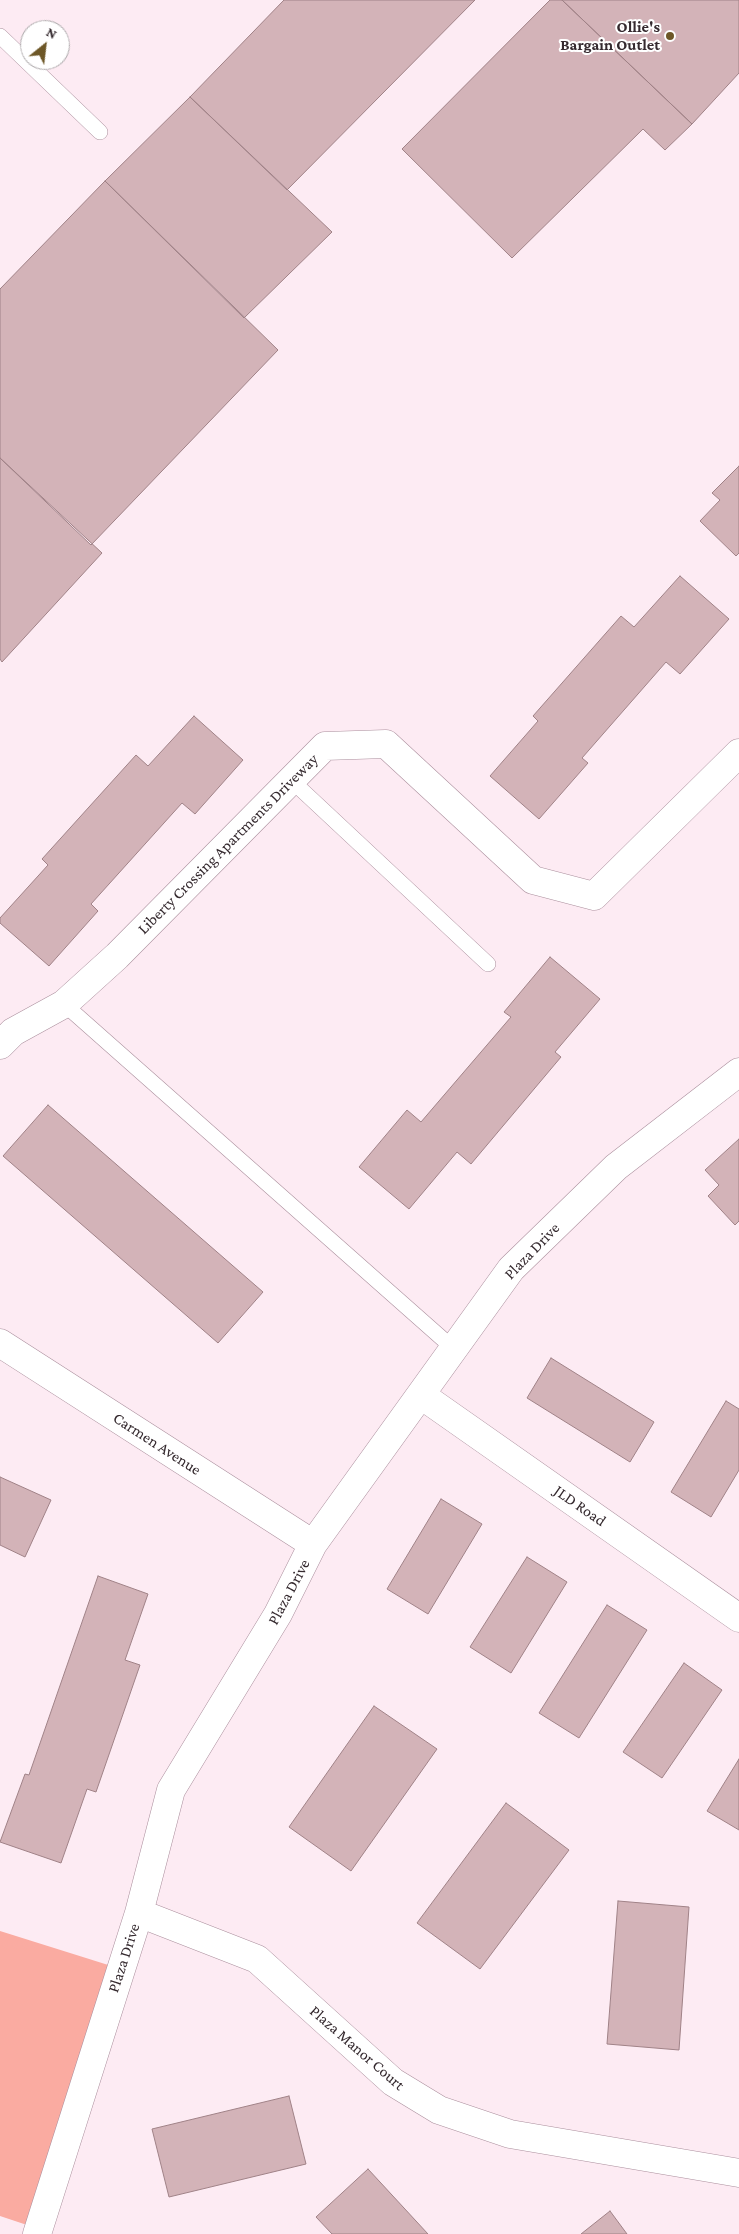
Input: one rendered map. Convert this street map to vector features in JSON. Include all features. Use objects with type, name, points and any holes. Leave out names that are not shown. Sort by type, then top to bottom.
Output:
[{"type":"street","name":"Liberty Crossing Apartments Driveway","points":[[0,1045],[13,1032],[64,1004],[117,956],[290,779],[325,746],[386,744],[533,880],[594,896],[739,753]]},
{"type":"street","name":"Plaza Drive","points":[[37,2234],[139,1913],[171,1790],[278,1614],[313,1544],[511,1269],[616,1167],[739,1072]]},
{"type":"street","name":"Carmen Avenue","points":[[0,1343],[313,1544]]},
{"type":"street","name":"JLD Road","points":[[421,1395],[739,1618]]},
{"type":"street","name":"Plaza Manor Court","points":[[139,1913],[256,1959],[393,2082],[439,2110],[510,2134],[739,2173]]},
{"type":"lane","points":[[0,36],[100,132]]},
{"type":"lane","points":[[290,779],[488,964]]},
{"type":"lane","points":[[64,1004],[454,1349]]},
{"type":"shaded area","points":[[0,1931],[121,1969],[39,2229],[0,2216]]},
{"type":"building","points":[[284,0],[475,0],[287,190],[190,97]]},
{"type":"building","points":[[550,0],[562,0],[692,124],[665,150],[643,129],[512,258],[402,149]]},
{"type":"building","name":"Ollie's Bargain Outlet","points":[[562,0],[739,0],[739,73],[692,124]]},
{"type":"building","points":[[190,97],[332,232],[244,318],[105,181]]},
{"type":"building","points":[[105,181],[278,350],[91,545],[0,458],[0,289]]},
{"type":"building","points":[[0,458],[102,553],[2,662],[0,659]]},
{"type":"building","points":[[739,466],[739,553],[736,556],[700,521],[720,500],[712,493]]},
{"type":"building","points":[[680,576],[729,619],[680,674],[666,662],[582,758],[588,763],[539,819],[490,776],[538,721],[533,716],[621,616],[634,627]]},
{"type":"building","points":[[194,716],[243,760],[195,814],[182,803],[91,904],[98,911],[49,966],[0,923],[0,918],[48,865],[42,859],[136,755],[148,766]]},
{"type":"building","points":[[550,957],[600,999],[555,1052],[561,1057],[471,1164],[457,1152],[409,1209],[359,1167],[407,1110],[421,1122],[511,1017],[504,1012]]},
{"type":"building","points":[[48,1105],[263,1292],[218,1343],[3,1156]]},
{"type":"building","points":[[739,1139],[739,1221],[735,1225],[708,1196],[719,1185],[705,1170]]},
{"type":"building","points":[[551,1358],[654,1422],[630,1462],[527,1398]]},
{"type":"building","points":[[726,1401],[739,1409],[739,1470],[711,1517],[671,1492]]},
{"type":"building","points":[[0,1477],[51,1500],[25,1557],[0,1545]]},
{"type":"building","points":[[441,1499],[482,1524],[428,1614],[387,1589]]},
{"type":"building","points":[[527,1557],[567,1582],[511,1673],[470,1647]]},
{"type":"building","points":[[98,1576],[148,1594],[125,1660],[140,1665],[96,1792],[87,1789],[61,1863],[0,1842],[25,1774],[29,1775]]},
{"type":"building","points":[[607,1605],[647,1630],[579,1738],[539,1713]]},
{"type":"building","points":[[684,1663],[722,1690],[662,1778],[623,1752]]},
{"type":"building","points":[[374,1706],[437,1749],[351,1871],[289,1827]]},
{"type":"building","points":[[739,1759],[739,1830],[707,1811]]},
{"type":"building","points":[[506,1803],[569,1850],[480,1969],[417,1923]]},
{"type":"building","points":[[618,1901],[689,1907],[679,2050],[607,2044]]},
{"type":"building","points":[[289,2096],[306,2164],[169,2197],[152,2129]]},
{"type":"building","points":[[368,2169],[428,2234],[332,2234],[316,2217]]},
{"type":"building","points":[[610,2211],[627,2234],[581,2234]]},
{"type":"place","name":"Ollie's Bargain Outlet","points":[[670,36]]}]
